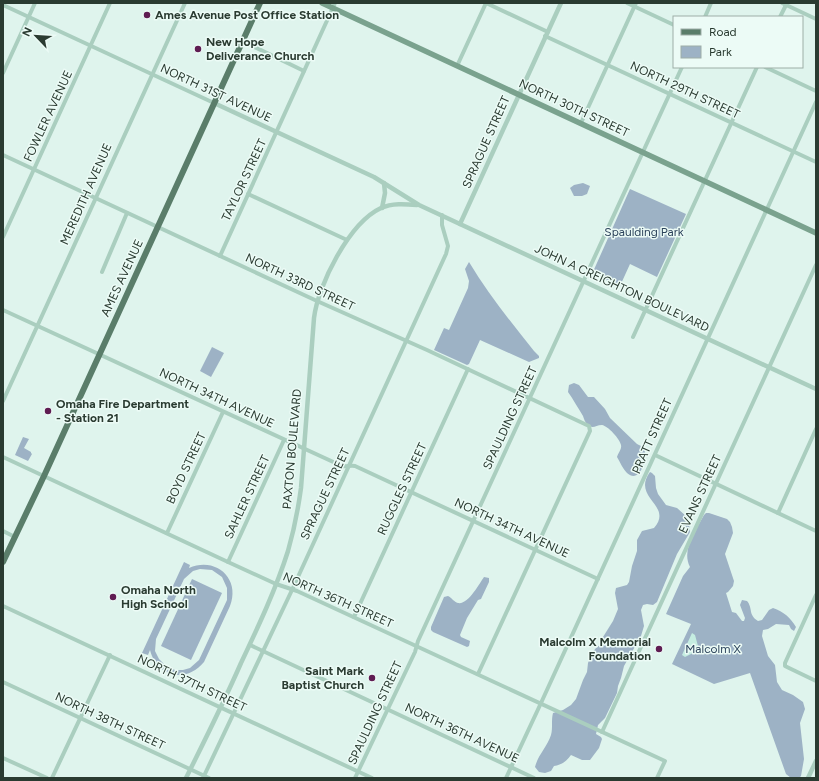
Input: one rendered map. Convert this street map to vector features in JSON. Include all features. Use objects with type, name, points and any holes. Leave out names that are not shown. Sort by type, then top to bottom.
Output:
[{"type":"main road","name":"AMES AVENUE","points":[[3,562],[44,476],[260,3]]},
{"type":"main road","name":"NORTH 30TH STREET","points":[[322,3],[334,6],[457,66],[816,233]]},
{"type":"street","points":[[3,73],[35,3]]},
{"type":"street","name":"FOWLER AVENUE","points":[[3,237],[110,3]]},
{"type":"street","name":"MEREDITH AVENUE","points":[[3,401],[5,393],[38,326],[185,3]]},
{"type":"street","points":[[457,66],[486,3]]},
{"type":"street","name":"NORTH 29TH STREET","points":[[486,3],[608,65],[816,162]]},
{"type":"street","name":"SPRAGUE STREET","points":[[460,224],[560,3]]},
{"type":"street","points":[[628,3],[635,5],[673,24]]},
{"type":"street","points":[[705,16],[711,3]]},
{"type":"street","points":[[780,16],[784,4],[816,19]]},
{"type":"street","name":"NORTH 31ST AVENUE","points":[[3,5],[371,176],[419,205]]},
{"type":"street","points":[[581,123],[635,5]]},
{"type":"street","name":"TAYLOR STREET","points":[[220,256],[334,6]]},
{"type":"street","points":[[242,41],[304,71]]},
{"type":"street","name":"SPAULDING STREET","points":[[355,778],[682,68]]},
{"type":"street","points":[[633,338],[757,68]]},
{"type":"street","points":[[767,68],[816,91]]},
{"type":"street","name":"PRATT STREET","points":[[506,778],[816,102]]},
{"type":"street","name":"NORTH 33RD STREET","points":[[3,155],[589,426],[590,431],[535,550]]},
{"type":"street","points":[[382,208],[385,193],[384,183]]},
{"type":"street","points":[[248,194],[348,240]]},
{"type":"street","name":"PAXTON BOULEVARD","points":[[186,778],[250,645],[288,552],[296,521],[301,488],[313,323],[317,301],[325,281],[336,258],[348,240],[363,222],[374,212],[382,208],[402,204],[419,205]]},
{"type":"street","name":"JOHN A CREIGHTON BOULEVARD","points":[[419,205],[816,389]]},
{"type":"street","points":[[102,272],[127,212]]},
{"type":"street","name":"SPRAGUE STREET","points":[[204,777],[292,590],[446,254],[448,246],[442,225],[442,215]]},
{"type":"street","name":"EVANS STREET","points":[[602,732],[816,265]]},
{"type":"street","name":"NORTH 34TH AVENUE","points":[[3,310],[342,466],[355,466],[598,579]]},
{"type":"street","name":"RUGGLES STREET","points":[[354,618],[468,369]]},
{"type":"street","name":"BOYD STREET","points":[[167,533],[223,412]]},
{"type":"street","points":[[778,513],[816,429]]},
{"type":"street","name":"SAHLER STREET","points":[[228,562],[284,440]]},
{"type":"street","points":[[655,455],[816,531]]},
{"type":"street","name":"NORTH 36TH STREET","points":[[3,456],[228,562],[478,674],[665,761],[657,778]]},
{"type":"street","points":[[3,531],[15,537]]},
{"type":"street","points":[[478,674],[535,550]]},
{"type":"street","points":[[816,595],[785,666],[816,681]]},
{"type":"street","name":"NORTH 37TH STREET","points":[[3,606],[372,778]]},
{"type":"street","name":"NORTH 36TH AVENUE","points":[[250,645],[534,778]]},
{"type":"street","points":[[52,778],[110,656]]},
{"type":"street","name":"NORTH 38TH STREET","points":[[3,682],[191,769],[204,777],[209,778]]},
{"type":"street","points":[[3,758],[47,778]]},
{"type":"street","points":[[808,778],[816,761]]},
{"type":"green space","points":[[583,183],[590,186],[587,194],[582,196],[574,196],[570,188],[574,185]]},
{"type":"green space","name":"Spaulding Park","points":[[630,189],[686,214],[657,277],[630,264],[620,286],[592,274]]},
{"type":"green space","points":[[469,262],[508,319],[539,356],[539,358],[529,362],[480,340],[469,364],[467,365],[434,350],[444,328],[449,330],[468,288],[469,281],[465,269]]},
{"type":"green space","points":[[212,347],[224,353],[211,377],[200,371]]},
{"type":"green space","points":[[574,383],[579,385],[588,397],[594,397],[605,409],[610,418],[637,444],[643,447],[645,457],[643,466],[638,474],[631,476],[623,467],[617,457],[621,445],[616,436],[610,430],[602,425],[591,427],[586,422],[568,392],[569,385]]},
{"type":"green space","points":[[23,437],[29,439],[24,448],[32,454],[28,461],[15,455]]},
{"type":"green space","points":[[650,472],[655,476],[658,494],[666,505],[677,508],[687,517],[690,532],[677,554],[657,602],[653,605],[643,605],[641,610],[644,626],[641,636],[624,666],[617,693],[605,718],[598,725],[596,734],[602,739],[599,748],[590,760],[582,760],[571,755],[563,763],[554,766],[551,771],[545,773],[539,772],[535,767],[551,735],[553,713],[563,710],[571,705],[576,699],[587,672],[588,663],[592,653],[601,644],[603,637],[613,621],[618,609],[615,593],[616,588],[627,585],[629,582],[637,551],[637,540],[642,531],[654,528],[659,520],[657,507],[648,495],[645,488]]},
{"type":"green space","name":"Malcolm X","points":[[706,513],[727,519],[732,527],[733,533],[725,554],[734,581],[733,586],[726,593],[732,612],[736,613],[742,621],[744,621],[745,618],[740,605],[742,600],[747,601],[753,616],[758,621],[762,620],[769,610],[773,608],[786,615],[796,627],[794,631],[789,625],[776,624],[763,630],[762,636],[768,656],[775,665],[777,682],[782,690],[803,702],[805,709],[800,723],[804,759],[801,776],[799,778],[791,778],[786,774],[750,673],[714,684],[672,664],[691,624],[666,614],[683,576],[690,567],[687,554],[688,547]]},
{"type":"green space","points":[[184,562],[190,565],[189,568],[199,565],[208,565],[216,567],[223,572],[229,579],[232,587],[230,606],[204,662],[197,669],[181,675],[173,674],[165,671],[159,666],[150,650],[148,655],[142,653]],"holes":[[[200,569],[212,570],[222,577],[227,588],[227,600],[199,660],[190,668],[183,670],[175,670],[167,667],[159,659],[155,651],[156,639],[184,579],[193,571]]]},
{"type":"green space","points":[[484,577],[489,578],[489,582],[481,599],[478,600],[467,618],[460,635],[461,637],[470,641],[469,646],[467,647],[433,632],[431,627],[444,597],[448,596],[458,603],[466,601]]},
{"type":"green space","points":[[192,579],[222,593],[191,660],[161,646]]},
{"type":"shaded area","points":[[692,633],[695,635],[698,646],[703,649],[700,654],[695,652],[685,657],[682,655]]},
{"type":"place","name":"Ames Avenue Post Office Station","points":[[147,15]]},
{"type":"place","name":"New Hope Deliverance Church","points":[[198,49]]},
{"type":"place","name":"Omaha Fire Department - Station 21","points":[[48,411]]},
{"type":"place","name":"Omaha North High School","points":[[113,597]]},
{"type":"place","name":"Malcolm X Memorial Foundation","points":[[659,649]]},
{"type":"place","name":"Saint Mark Baptist Church","points":[[372,678]]}]
